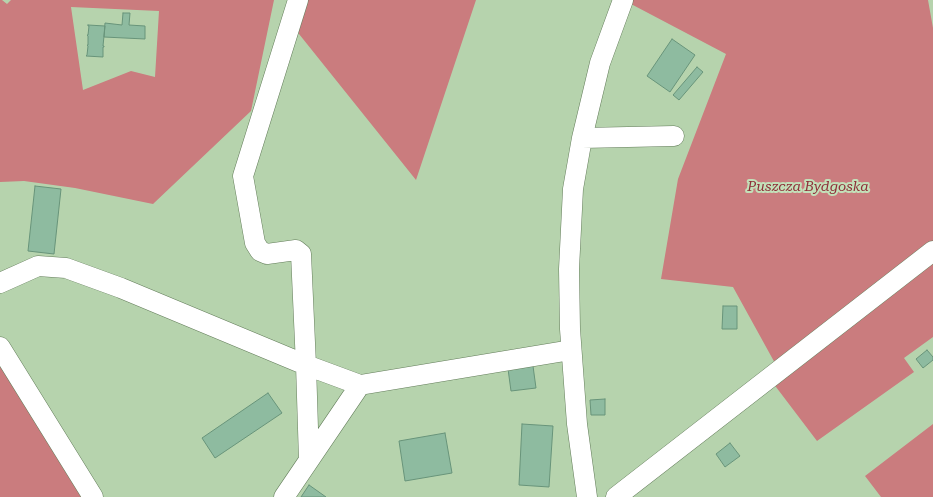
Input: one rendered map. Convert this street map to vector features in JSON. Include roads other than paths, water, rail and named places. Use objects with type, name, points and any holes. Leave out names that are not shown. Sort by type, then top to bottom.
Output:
[{"type":"lane","points":[[298,0],[243,176],[255,243],[260,251],[267,254],[296,250],[300,254],[309,460]]},
{"type":"lane","points":[[587,497],[577,424],[571,350],[569,268],[571,213],[573,189],[582,138],[600,63],[623,0]]},
{"type":"lane","points":[[582,138],[674,136]]},
{"type":"lane","points":[[616,497],[933,251]]},
{"type":"lane","points":[[0,283],[38,266],[66,268],[121,288],[306,365],[360,385],[571,350]]},
{"type":"lane","points":[[0,347],[93,497]]},
{"type":"lane","points":[[284,497],[360,385]]},
{"type":"park label","name":"Puszcza Bydgoska","points":[[808,187]]}]
